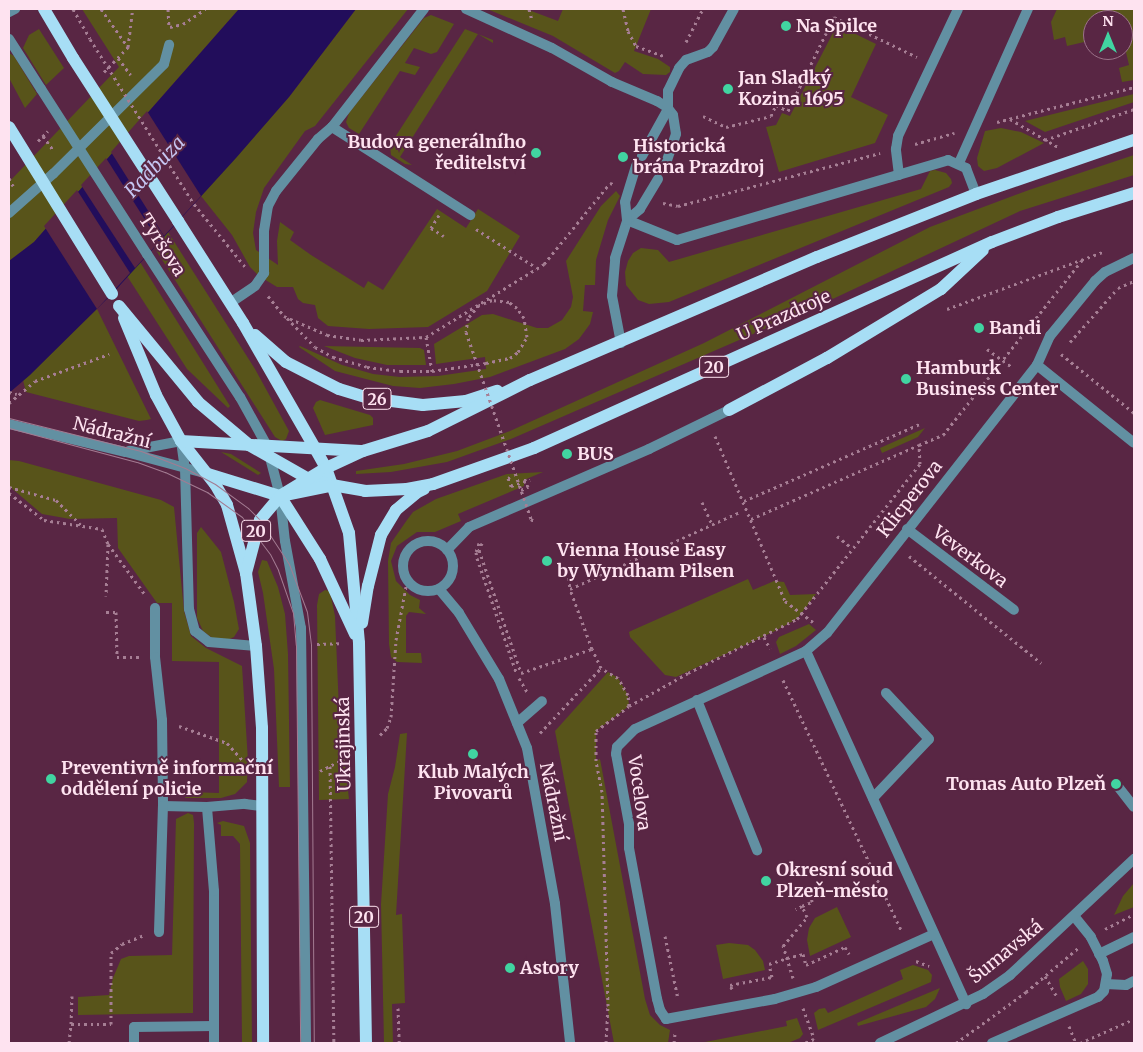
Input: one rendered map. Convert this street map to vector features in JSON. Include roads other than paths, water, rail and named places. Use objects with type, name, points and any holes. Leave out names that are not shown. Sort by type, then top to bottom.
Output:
[{"type":"main road","name":"Tyršova","points":[[44,9],[73,58],[243,323],[316,450]]},
{"type":"main road","points":[[9,127],[119,306],[156,395],[181,442],[208,474],[227,505],[246,572]]},
{"type":"main road","name":"20","points":[[263,1043],[262,728],[256,646],[246,572],[260,520],[280,496],[307,478],[363,451],[428,431],[530,380],[817,257],[976,194],[1134,140]]},
{"type":"main road","name":"U Prazdroje","points":[[249,445],[307,478],[332,485],[365,491],[407,489],[433,484],[534,448],[992,242],[1058,217],[1134,193]]},
{"type":"main road","points":[[730,410],[827,358],[941,289],[992,242]]},
{"type":"main road","points":[[119,306],[198,402],[249,445]]},
{"type":"main road","name":"Tyršova","points":[[243,323],[286,362],[339,389],[368,398],[423,405],[466,401],[530,380]]},
{"type":"main road","points":[[181,442],[363,451]]},
{"type":"main road","name":"Ukrajinská","points":[[316,450],[326,468],[349,533],[359,643],[366,1043]]},
{"type":"main road","points":[[208,474],[280,496],[332,485]]},
{"type":"main road","name":"20","points":[[359,643],[368,586],[381,535],[396,510],[405,500],[433,484]]},
{"type":"main road","points":[[280,496],[320,559],[359,643]]},
{"type":"street","points":[[9,12],[14,9]]},
{"type":"street","points":[[230,303],[254,286],[264,273],[264,231],[268,206],[276,191],[318,139],[332,128],[424,9]]},
{"type":"street","points":[[466,9],[552,48],[612,82],[668,109]]},
{"type":"street","points":[[664,168],[676,134],[676,124],[668,109],[668,91],[679,68],[686,60],[708,52],[712,48],[734,9]]},
{"type":"street","points":[[898,174],[896,149],[898,136],[958,9]]},
{"type":"street","points":[[959,163],[1028,9]]},
{"type":"street","name":"Tyršova","points":[[9,39],[240,397],[266,446]]},
{"type":"street","points":[[9,214],[53,174],[164,64],[169,45]]},
{"type":"street","points":[[642,156],[668,109]]},
{"type":"street","points":[[332,128],[470,215]]},
{"type":"street","points":[[626,220],[677,240],[948,160],[959,163],[966,168],[976,194]]},
{"type":"street","points":[[621,342],[612,296],[615,258],[626,220],[625,202],[636,166]]},
{"type":"street","points":[[626,220],[640,209],[658,178]]},
{"type":"street","name":"Klicperova","points":[[806,651],[827,633],[1027,378],[1037,365],[1050,336],[1095,282],[1105,272],[1134,258]]},
{"type":"street","points":[[1037,365],[1134,443]]},
{"type":"street","points":[[447,550],[470,527],[649,450],[730,410]]},
{"type":"street","name":"Nádražní","points":[[9,424],[208,474]]},
{"type":"street","points":[[126,452],[181,442],[185,468],[189,609],[195,631],[209,642],[256,646]]},
{"type":"street","points":[[266,446],[280,496],[285,541],[301,628],[306,1043]]},
{"type":"street","name":"Veverkova","points":[[907,529],[1014,610]]},
{"type":"street","points":[[434,542],[447,550],[451,557],[452,572],[450,579],[439,589],[430,591],[414,587],[404,573],[403,565],[410,549],[417,544],[434,542]]},
{"type":"street","name":"Nádražní","points":[[439,589],[459,613],[499,680],[526,748],[555,904],[570,1043]]},
{"type":"street","points":[[155,608],[155,656],[162,720],[163,806],[159,932]]},
{"type":"street","points":[[806,651],[966,1004]]},
{"type":"street","name":"Vocelova","points":[[806,651],[635,728],[622,739],[616,754],[629,824],[629,848],[657,999],[662,1015],[666,1019],[678,1018],[775,1000],[816,987],[934,934]]},
{"type":"street","points":[[873,798],[929,739],[886,693]]},
{"type":"street","points":[[697,700],[757,850]]},
{"type":"street","points":[[517,723],[538,704]]},
{"type":"street","points":[[1116,784],[1134,807]]},
{"type":"street","points":[[163,806],[207,807],[245,804],[262,806]]},
{"type":"street","points":[[207,807],[214,891],[214,1043]]},
{"type":"street","name":"Šumavská","points":[[880,1043],[966,1004],[1010,974],[1134,859]]},
{"type":"street","points":[[992,1043],[1098,997],[1104,991],[1107,974],[1099,954],[1091,937],[1074,916]]},
{"type":"street","points":[[1099,954],[1134,937]]},
{"type":"street","points":[[1106,984],[1126,985],[1134,981]]},
{"type":"street","points":[[134,1043],[134,1027],[214,1026]]},
{"type":"water","name":"Radbuza","points":[[239,9],[356,9],[289,97],[236,158],[112,294],[30,375],[9,393],[9,261],[34,242]]},
{"type":"tram line","points":[[9,418],[141,451],[185,468],[215,484],[248,508],[260,520],[289,564],[307,612],[311,644],[314,1043]]},
{"type":"tram line","points":[[9,428],[137,462],[165,472],[207,492],[242,517],[270,554],[278,570],[293,613],[296,645],[300,1043]]},
{"type":"place","name":"Na Spilce","points":[[786,26]]},
{"type":"place","name":"Jan Sladký Kozina 1695","points":[[728,89]]},
{"type":"place","name":"Budova generálního ředitelství","points":[[536,153]]},
{"type":"place","name":"Historická brána Prazdroj","points":[[623,157]]},
{"type":"place","name":"Bandi","points":[[979,328]]},
{"type":"place","name":"Hamburk Business Center","points":[[906,379]]},
{"type":"place","name":"BUS","points":[[567,454]]},
{"type":"place","name":"Vienna House Easy by Wyndham Pilsen","points":[[547,561]]},
{"type":"place","name":"Klub Malých Pivovarů","points":[[473,754]]},
{"type":"place","name":"Preventivně informační oddělení policie","points":[[51,779]]},
{"type":"place","name":"Tomas Auto Plzeň","points":[[1116,784]]},
{"type":"place","name":"Okresní soud Plzeň-město","points":[[766,881]]},
{"type":"place","name":"Astory","points":[[510,968]]}]
